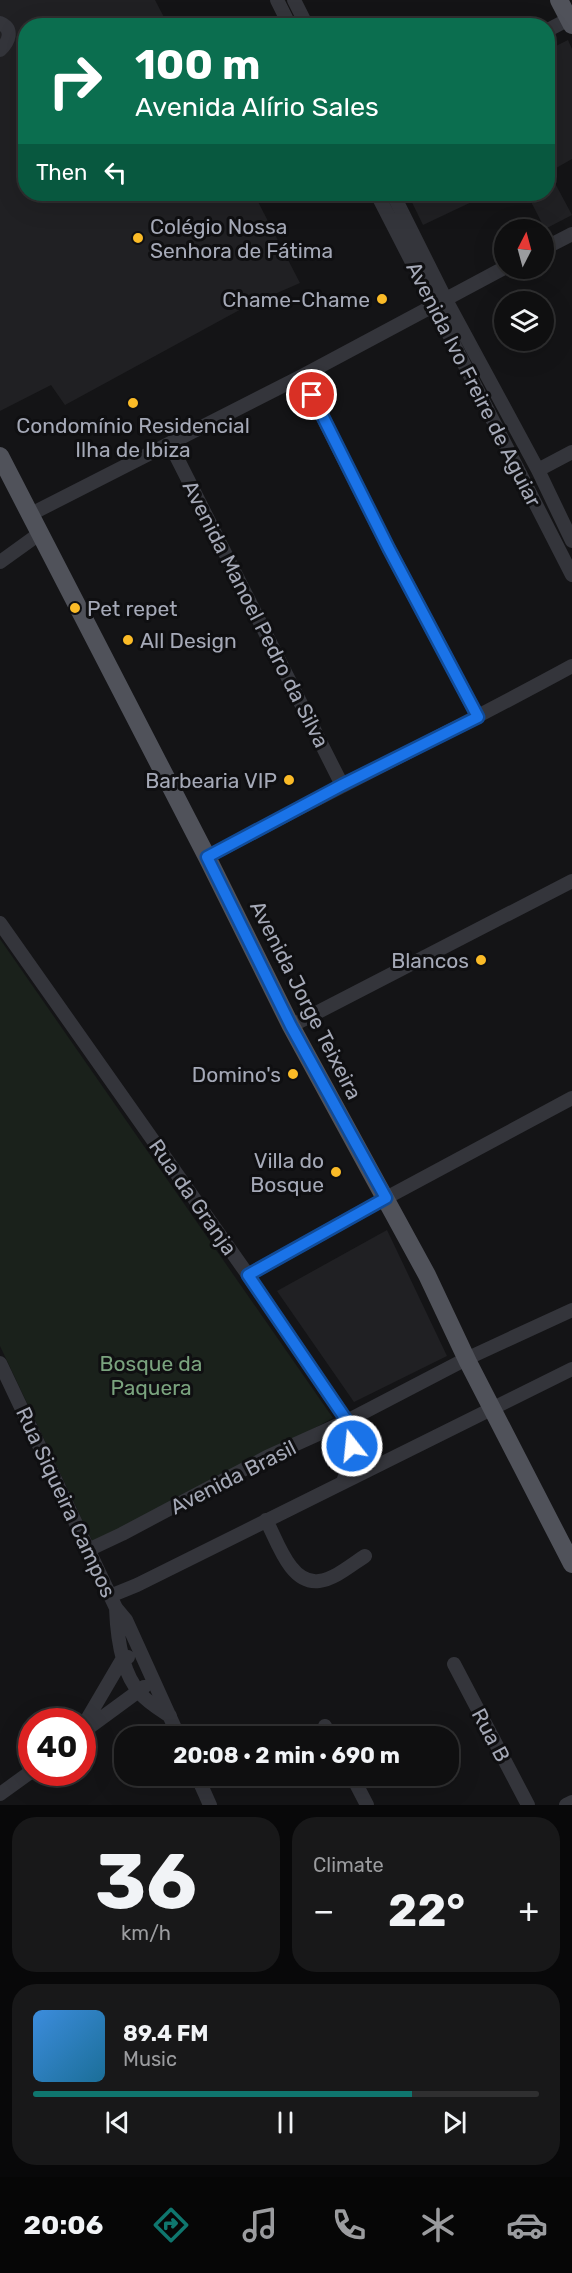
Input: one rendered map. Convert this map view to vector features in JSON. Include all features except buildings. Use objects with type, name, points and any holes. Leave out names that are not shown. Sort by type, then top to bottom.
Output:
[{"type":"main road","points":[[559,0],[570,22]]},
{"type":"main road","name":"Avenida Jorge Teixeira","points":[[0,456],[207,857],[291,1026],[427,1275],[466,1359],[572,1564]]},
{"type":"street","points":[[277,0],[286,18]]},
{"type":"street","points":[[294,0],[303,18]]},
{"type":"street","points":[[555,27],[570,22]]},
{"type":"street","points":[[0,23],[7,27],[9,32],[8,40],[0,50]]},
{"type":"street","name":"Avenida Ivo Freire de Aguiar","points":[[381,201],[538,470],[572,541]]},
{"type":"street","name":"Avenida Ivo Freire de Aguiar","points":[[396,201],[439,302],[572,575]]},
{"type":"street","points":[[554,243],[572,234]]},
{"type":"street","points":[[29,515],[302,376],[494,273]]},
{"type":"street","points":[[302,376],[389,549],[478,717]]},
{"type":"street","name":"Avenida Manoel Pedro da Silva","points":[[170,444],[342,785]]},
{"type":"street","points":[[538,470],[572,452]]},
{"type":"street","points":[[0,562],[39,534]]},
{"type":"street","points":[[207,857],[572,666]]},
{"type":"street","points":[[291,1026],[572,881]]},
{"type":"street","name":"Rua da Granja","points":[[0,923],[248,1275],[347,1421],[352,1455],[343,1482]]},
{"type":"street","points":[[248,1275],[572,1098]]},
{"type":"street","name":"Avenida Brasil","points":[[88,1550],[267,1457],[347,1421],[466,1359],[572,1310]]},
{"type":"street","name":"Rua Siqueira Campos","points":[[0,1363],[113,1602],[126,1620],[154,1678],[174,1726]]},
{"type":"street","points":[[113,1602],[266,1520],[572,1369]]},
{"type":"street","points":[[266,1520],[291,1569],[305,1580],[318,1581],[334,1575],[365,1556]]},
{"type":"street","name":"Rua Siqueira Campos","points":[[113,1602],[123,1658],[129,1676],[138,1692],[170,1716]]},
{"type":"street","points":[[95,1708],[123,1658],[141,1652]]},
{"type":"street","name":"Rua B","points":[[454,1664],[528,1805]]},
{"type":"street","points":[[96,1720],[138,1692],[154,1678]]},
{"type":"street","points":[[0,1794],[18,1782]]},
{"type":"street","points":[[201,1786],[210,1805]]},
{"type":"street","points":[[357,1786],[367,1805]]},
{"type":"street","points":[[566,1805],[572,1802]]},
{"type":"shaded area","name":"Colégio Nossa Senhora de Fátima","points":[[0,0],[155,0],[164,18],[18,18],[18,201],[258,201],[300,283],[245,307],[65,405],[51,385],[0,411]]},
{"type":"shaded area","points":[[568,40],[572,49],[572,159],[555,169],[555,46]]},
{"type":"shaded area","points":[[555,183],[572,215],[554,224],[554,219],[540,219],[531,201],[555,201]]},
{"type":"shaded area","points":[[411,201],[474,201],[423,225]]},
{"type":"shaded area","points":[[387,1230],[447,1356],[354,1402],[277,1291]]},
{"type":"green space","name":"Bosque da Paquera","points":[[0,939],[333,1418],[95,1547],[0,1346]]},
{"type":"place","name":"Colégio Nossa Senhora de Fátima","points":[[138,238]]},
{"type":"place","name":"Chame-Chame","points":[[382,299]]},
{"type":"place","name":"Condomínio Residencial Ilha de Ibiza","points":[[133,403]]},
{"type":"place","name":"Pet repet","points":[[75,608]]},
{"type":"place","name":"All Design","points":[[128,640]]},
{"type":"place","name":"Barbearia VIP","points":[[289,780]]},
{"type":"place","name":"Blancos","points":[[481,960]]},
{"type":"place","name":"Domino's","points":[[293,1074]]},
{"type":"place","name":"Villa do Bosque","points":[[336,1172]]},
{"type":"route","points":[[312,395],[389,549],[478,717],[342,785],[207,857],[291,1026],[386,1198],[248,1275],[347,1421],[352,1446]]}]
